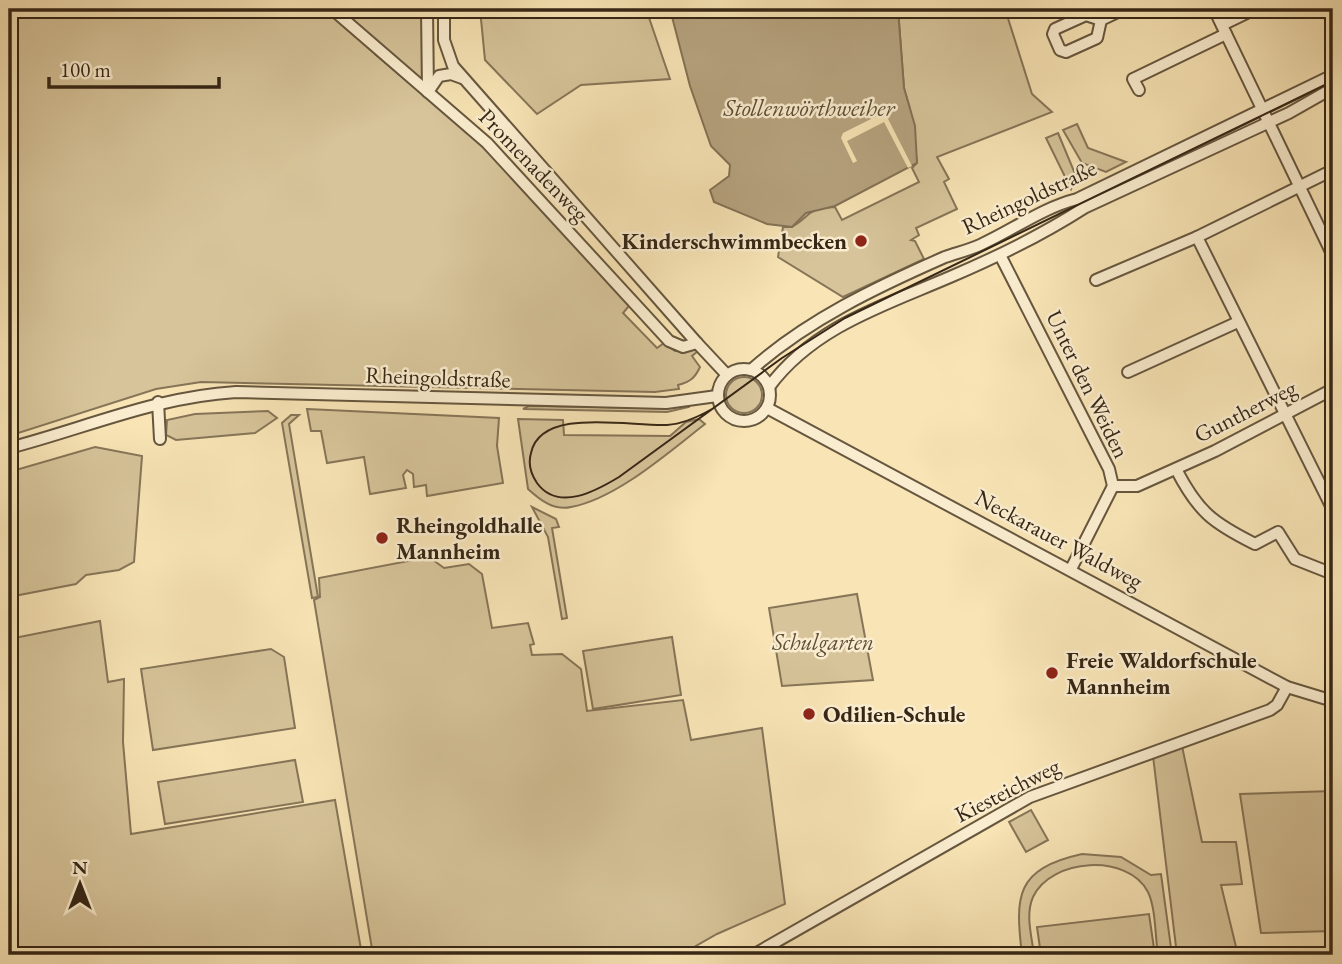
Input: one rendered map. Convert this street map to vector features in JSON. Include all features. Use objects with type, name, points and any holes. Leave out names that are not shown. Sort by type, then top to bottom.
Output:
[{"type":"street","name":"Promenadenweg","points":[[331,9],[487,143],[669,341],[683,347],[697,343]]},
{"type":"street","points":[[427,9],[428,92]]},
{"type":"street","points":[[444,9],[447,56],[462,78],[727,375],[719,384],[717,396],[724,412],[739,421],[758,418],[766,408],[769,387],[760,374],[751,370]]},
{"type":"street","points":[[1101,20],[1124,9]]},
{"type":"street","points":[[1214,9],[1333,256]]},
{"type":"street","points":[[1139,90],[1133,79],[1255,9]]},
{"type":"street","points":[[428,92],[435,80],[444,74],[462,78]]},
{"type":"street","name":"Rheingoldstraße","points":[[727,375],[738,369],[751,370],[786,340],[835,311],[942,259],[1006,233],[1043,211],[1077,199],[1333,75]]},
{"type":"street","name":"Rheingoldstraße","points":[[769,387],[804,349],[845,324],[916,289],[1000,255],[1059,225],[1084,208],[1268,122],[1333,88]]},
{"type":"street","points":[[1096,280],[1178,242],[1197,237],[1333,170]]},
{"type":"street","points":[[1197,237],[1333,510]]},
{"type":"street","name":"Unter den Weiden","points":[[1000,255],[1109,470],[1113,486],[1071,569]]},
{"type":"street","points":[[606,272],[626,261]]},
{"type":"street","points":[[1128,372],[1238,322]]},
{"type":"street","name":"Guntherweg","points":[[1113,486],[1137,486],[1176,469],[1333,390]]},
{"type":"street","name":"Rheingoldstraße","points":[[9,448],[158,401],[236,392],[666,403],[717,396]]},
{"type":"street","points":[[158,401],[160,439]]},
{"type":"street","name":"Neckarauer Waldweg","points":[[766,408],[1287,687],[1333,701]]},
{"type":"street","name":"Guntherweg","points":[[1176,469],[1191,499],[1219,526],[1255,544],[1278,532],[1295,559],[1333,574]]},
{"type":"street","name":"Kiesteichweg","points":[[753,955],[1030,797],[1270,710],[1278,705],[1287,687]]},
{"type":"green space","points":[[9,9],[424,9],[424,81],[375,54],[492,153],[613,286],[629,306],[623,313],[657,348],[664,343],[675,351],[695,348],[698,351],[692,356],[700,367],[698,371],[692,379],[678,385],[679,389],[655,392],[201,382],[156,389],[9,436]]},
{"type":"green space","points":[[480,9],[646,9],[670,79],[581,85],[537,114],[485,60]]},
{"type":"green space","points":[[898,9],[1005,9],[1032,94],[1052,112],[937,157],[949,179],[944,182],[957,209],[916,228],[919,235],[911,240],[915,241],[924,259],[843,297],[778,257],[783,227],[792,227],[813,211],[825,208],[835,207],[842,220],[919,182],[912,168],[917,163],[910,109],[904,88]]},
{"type":"green space","points":[[1077,124],[1088,148],[1126,162],[1106,172],[1082,163],[1063,130]]},
{"type":"green space","points":[[1058,133],[1076,176],[1071,189],[1046,138]]},
{"type":"green space","points":[[744,377],[757,382],[762,395],[757,408],[744,413],[731,408],[726,395],[731,382]]},
{"type":"green space","points":[[691,403],[689,407],[667,412],[523,409],[529,406],[667,408]]},
{"type":"green space","points":[[307,409],[499,418],[497,446],[503,483],[427,496],[426,485],[414,487],[413,474],[407,470],[403,475],[406,488],[370,494],[364,457],[327,463],[321,431],[311,431]]},
{"type":"green space","points":[[268,411],[277,418],[255,433],[176,440],[166,435],[167,420],[195,414]]},
{"type":"green space","points":[[291,415],[299,415],[289,424],[318,597],[312,598],[282,423]]},
{"type":"green space","points":[[518,419],[563,420],[564,435],[670,436],[686,422],[699,419],[705,424],[624,485],[606,495],[565,508],[548,504],[528,489]]},
{"type":"green space","points":[[95,447],[142,456],[134,562],[119,570],[86,575],[76,584],[9,597],[9,472]]},
{"type":"green space","points":[[532,507],[556,519],[559,527],[552,528],[567,618],[562,619],[548,537]]},
{"type":"green space","points":[[429,557],[444,568],[469,564],[482,574],[492,628],[528,623],[534,644],[530,645],[532,655],[562,654],[581,669],[587,711],[683,700],[691,740],[762,728],[785,904],[717,934],[680,955],[373,955],[314,600],[320,597],[319,578]]},
{"type":"green space","name":"Schulgarten","points":[[857,594],[873,680],[782,686],[769,608]]},
{"type":"green space","points":[[100,621],[108,682],[124,679],[123,742],[131,834],[335,800],[362,955],[9,955],[9,639]]},
{"type":"green space","points":[[672,637],[681,695],[593,709],[583,651]]},
{"type":"green space","points":[[271,649],[284,657],[295,728],[153,750],[141,669]]},
{"type":"green space","points":[[1182,746],[1202,842],[1236,842],[1242,884],[1221,885],[1238,955],[1177,955],[1153,756]]},
{"type":"green space","points":[[295,760],[303,802],[165,824],[158,782]]},
{"type":"green space","points":[[1333,791],[1333,931],[1261,933],[1240,794]]},
{"type":"green space","points":[[1031,810],[1048,840],[1026,852],[1009,822]]},
{"type":"green space","points":[[1082,854],[1121,857],[1151,875],[1161,874],[1172,955],[1158,955],[1151,899],[1138,879],[1108,866],[1090,865],[1056,874],[1042,884],[1033,897],[1030,911],[1034,955],[1022,955],[1019,916],[1024,888],[1043,868]]},
{"type":"green space","points":[[1149,914],[1155,955],[1041,955],[1037,927]]},
{"type":"water","name":"Stollenwörthweiher","points":[[670,9],[898,9],[904,88],[915,126],[917,163],[835,206],[806,213],[792,227],[767,224],[714,202],[710,190],[729,176],[730,165],[711,146],[690,86]]},
{"type":"pier","points":[[881,114],[886,115],[912,166],[908,168],[884,122],[847,141],[857,161],[853,163],[841,138],[843,133]]},
{"type":"tram line","points":[[712,409],[690,420],[673,424],[589,422],[551,429],[538,438],[531,453],[532,472],[537,483],[555,496],[566,498],[599,488],[619,477],[782,358],[845,318],[1333,81]]},
{"type":"place","name":"Kinderschwimmbecken","points":[[861,241]]},
{"type":"place","name":"Rheingoldhalle Mannheim","points":[[382,538]]},
{"type":"place","name":"Freie Waldorfschule Mannheim","points":[[1052,673]]},
{"type":"place","name":"Odilien-Schule","points":[[809,714]]}]
